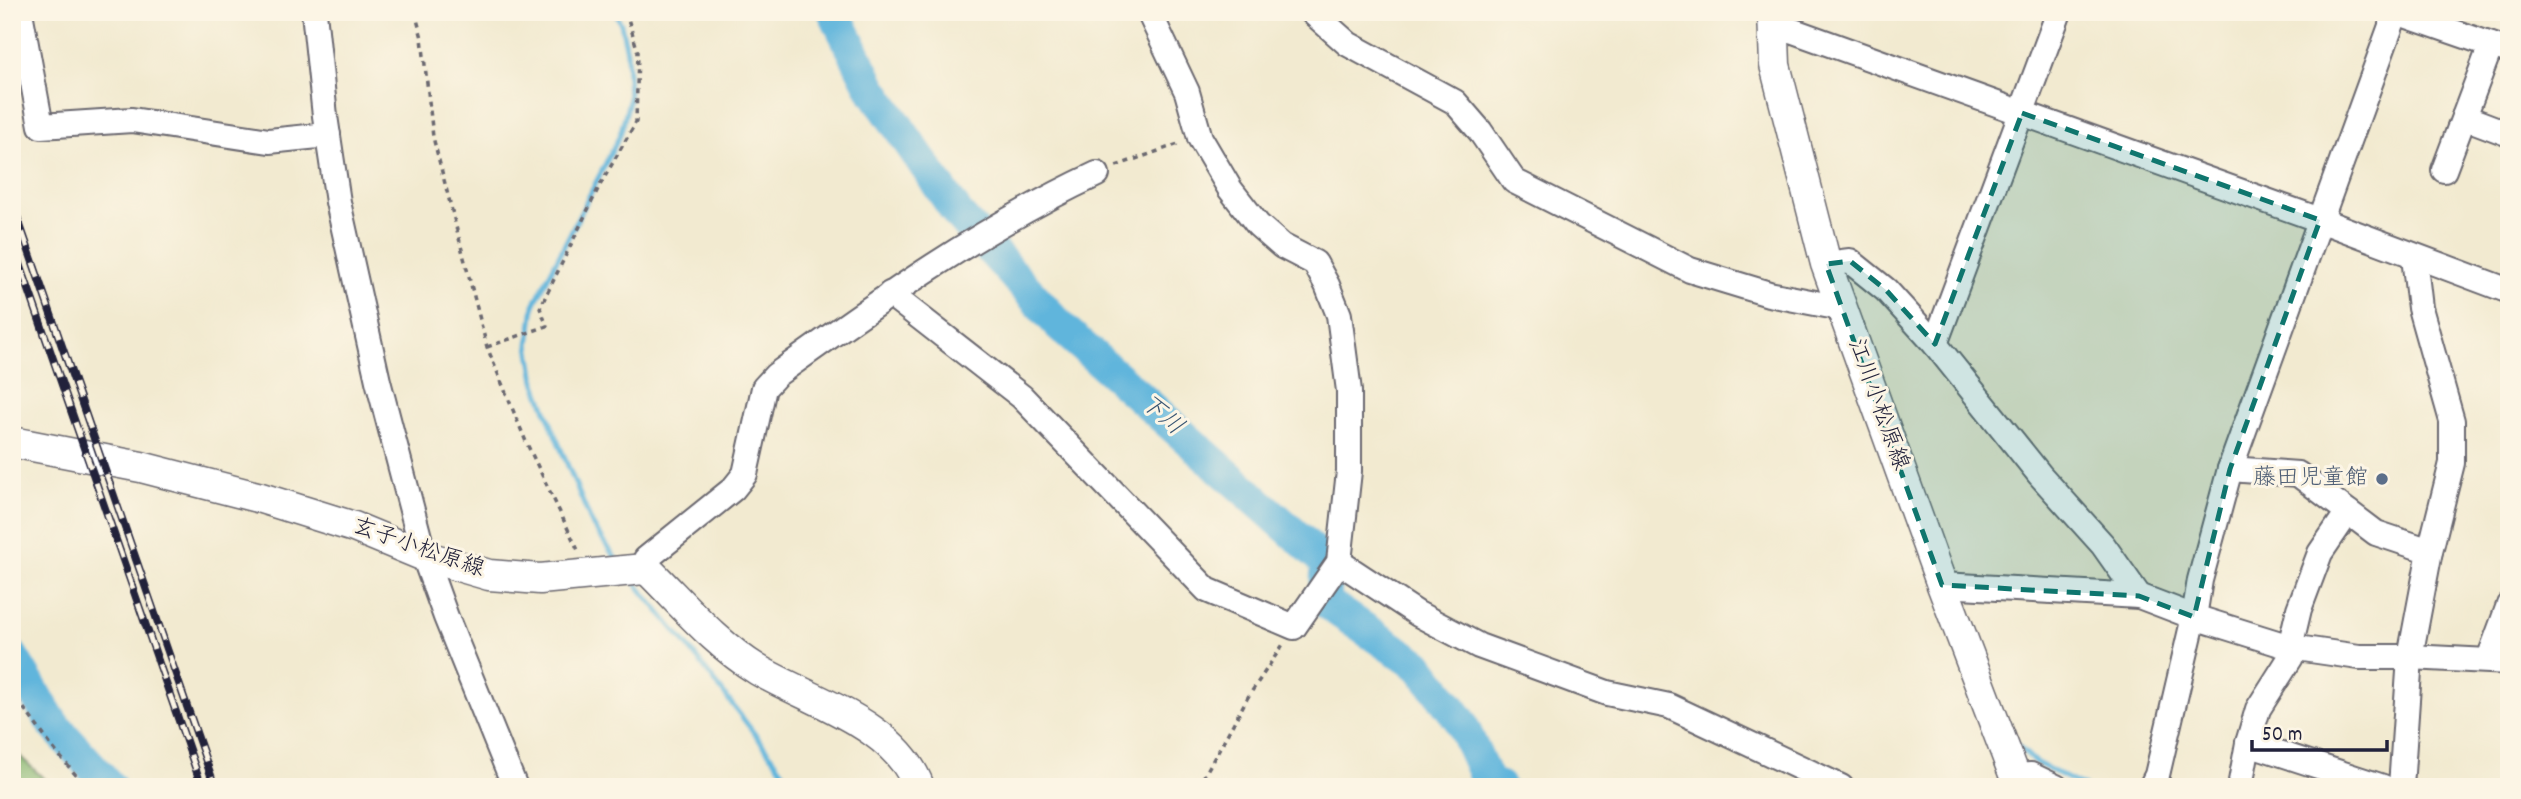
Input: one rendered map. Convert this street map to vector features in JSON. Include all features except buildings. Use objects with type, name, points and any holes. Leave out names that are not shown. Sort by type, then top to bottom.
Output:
[{"type":"main road","name":"江川小松原線","points":[[1785,20],[1775,65],[1826,264],[1942,585],[2017,781]]},
{"type":"main road","name":"玄子小松原線","points":[[12,442],[141,467],[261,498],[354,527],[424,555],[489,575],[540,579],[644,569]]},
{"type":"main road","points":[[644,569],[652,573],[710,635],[758,670],[846,714],[900,752],[919,787]]},
{"type":"street","points":[[20,12],[41,127],[132,120],[269,141],[328,135]]},
{"type":"street","points":[[314,12],[338,202],[373,355],[424,555],[446,617],[515,787]]},
{"type":"street","points":[[890,294],[1022,397],[1207,590],[1294,627],[1339,562],[1349,471],[1349,391],[1339,315],[1315,263],[1282,246],[1258,225],[1230,189],[1200,138],[1187,92],[1149,12]]},
{"type":"street","points":[[1312,12],[1348,44],[1455,102],[1480,131],[1514,181],[1690,270],[1769,294],[1841,308]]},
{"type":"street","points":[[1935,344],[2059,12]]},
{"type":"street","points":[[2151,787],[2157,775],[2194,617],[2200,580],[2230,469],[2396,12],[2500,48],[2465,117],[2444,170]]},
{"type":"street","points":[[1785,20],[2022,113],[2509,291]]},
{"type":"street","points":[[2465,117],[2509,134]]},
{"type":"street","points":[[644,569],[646,559],[733,489],[745,474],[764,387],[776,375],[967,243],[1097,174]]},
{"type":"street","points":[[2401,787],[2410,657],[2430,551],[2452,463],[2452,421],[2420,308],[2414,257]]},
{"type":"street","points":[[1826,264],[1850,261],[1886,290],[1935,344],[2040,475],[2104,545],[2139,596]]},
{"type":"street","points":[[2230,469],[2298,474],[2376,533],[2430,551]]},
{"type":"street","points":[[2240,787],[2258,709],[2291,657],[2290,647],[2299,609],[2320,553],[2348,512]]},
{"type":"street","points":[[1339,562],[1418,614],[1479,646],[1607,693],[1669,706],[1841,787]]},
{"type":"street","points":[[1942,585],[2139,596],[2194,617],[2290,647],[2359,657],[2499,661],[2509,605]]},
{"type":"street","points":[[2248,743],[2384,787]]},
{"type":"street","points":[[2017,781],[2031,775],[2056,787]]},
{"type":"path","points":[[415,12],[422,38],[433,137],[487,347],[527,444],[590,575]]},
{"type":"path","points":[[487,347],[547,326],[540,308],[599,187],[636,122],[638,52],[625,12]]},
{"type":"path","points":[[1097,174],[1144,155],[1200,138]]},
{"type":"path","points":[[1198,787],[1248,696],[1294,627]]},
{"type":"path","points":[[12,692],[52,748],[86,787]]},
{"type":"highlighted area","points":[[2022,113],[2320,220],[2230,469],[2194,617],[2139,596],[1942,585],[1826,264],[1850,261],[1886,290],[1935,344]]},
{"type":"green space","points":[[12,749],[53,787],[12,787]]},
{"type":"waterway","points":[[615,12],[621,24],[627,52],[629,101],[620,135],[534,305],[529,345],[535,381],[556,437],[592,524],[618,562]]},
{"type":"waterway","name":"下川","points":[[834,12],[871,87],[958,214],[1062,328],[1327,563],[1325,602],[1419,666],[1460,720],[1489,785],[1499,787]]},
{"type":"waterway","points":[[633,580],[690,649],[795,787]]},
{"type":"waterway","points":[[12,656],[53,724],[110,787]]},
{"type":"waterway","points":[[2016,744],[2035,762],[2084,787]]},
{"type":"railway","points":[[12,202],[215,787]]},
{"type":"railway","points":[[12,241],[202,787]]},
{"type":"place","name":"藤田児童館","points":[[2382,479]]}]
